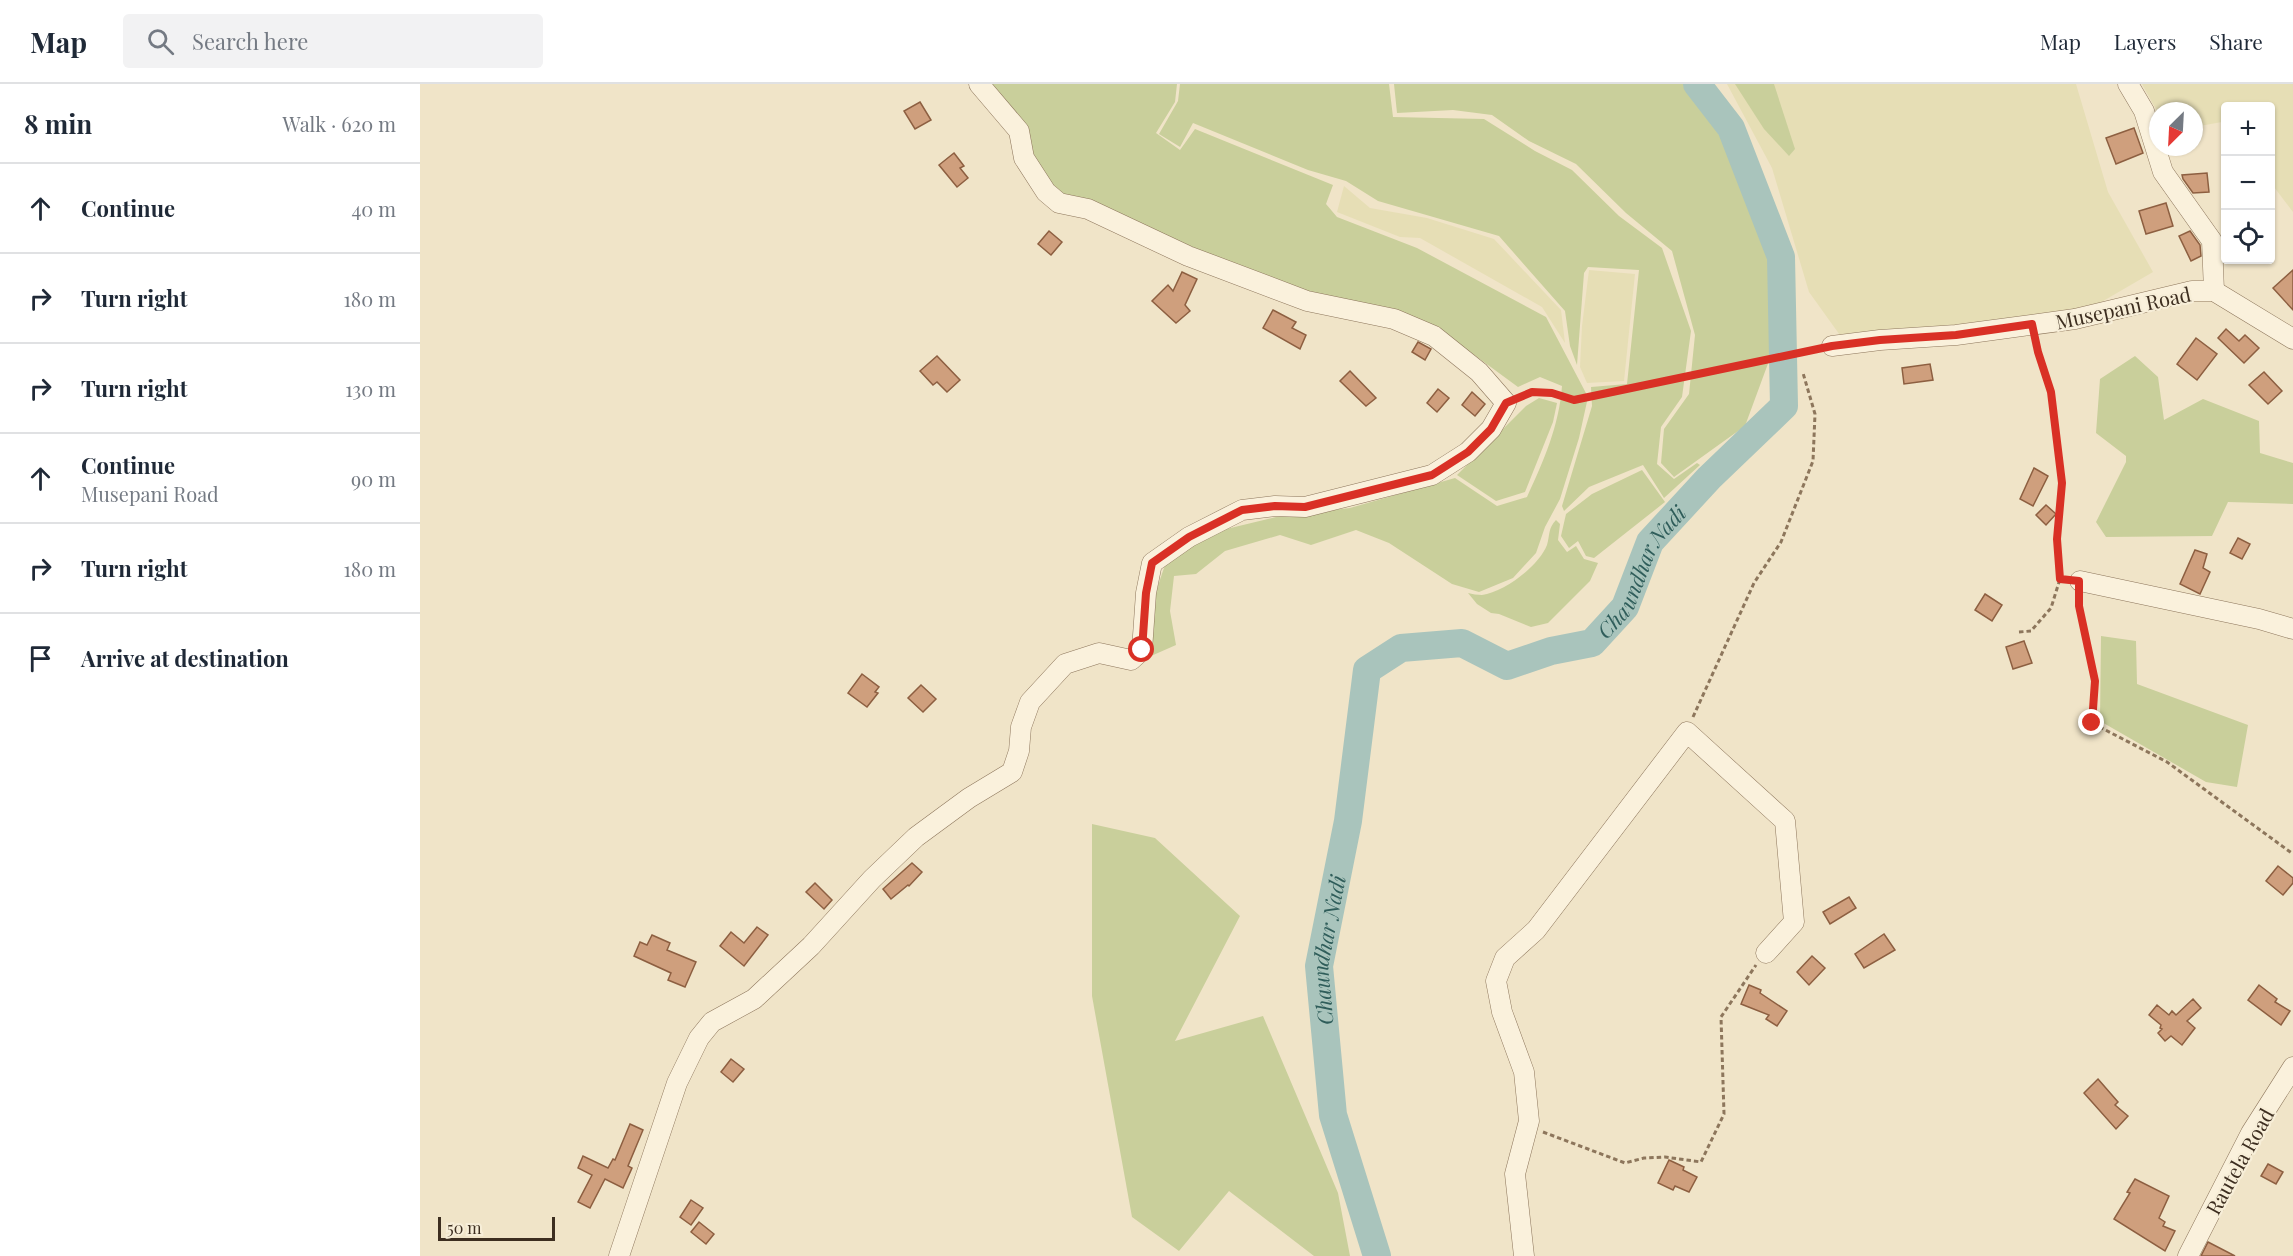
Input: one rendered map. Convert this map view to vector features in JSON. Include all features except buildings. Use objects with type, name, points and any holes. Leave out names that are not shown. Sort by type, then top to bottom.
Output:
[{"type":"street","points":[[619,1256],[677,1083],[699,1038],[712,1022],[754,999],[811,946],[872,879],[916,837],[969,798],[1012,772],[1019,751],[1020,727],[1030,702],[1065,664],[1099,652],[1131,660],[1142,650],[1146,593],[1152,563],[1189,537],[1242,510],[1275,506],[1305,507],[1432,475],[1468,452],[1491,429],[1506,403],[1479,372],[1434,336],[1394,319],[1306,301],[1188,256],[1088,208],[1059,203],[1047,192],[1024,158],[1019,131],[979,84]]},
{"type":"street","points":[[2128,84],[2144,111],[2163,171],[2212,241],[2214,291]]},
{"type":"street","name":"Musepani Road","points":[[1832,346],[1956,335],[2075,319],[2192,291],[2214,291],[2293,339]]},
{"type":"street","points":[[2070,580],[2259,619],[2293,629]]},
{"type":"street","points":[[1524,1256],[1515,1174],[1528,1121],[1524,1072],[1502,1012],[1496,981],[1505,958],[1536,930],[1687,732],[1785,821],[1794,922],[1766,952]]},
{"type":"street","name":"Rautela Road","points":[[2188,1256],[2251,1133],[2293,1067]]},
{"type":"path","points":[[2032,324],[2051,392],[2062,483],[2057,539],[2079,606],[2095,681],[2092,723],[2167,762],[2293,854]]},
{"type":"path","points":[[1506,403],[1532,392],[1552,393],[1574,400],[1832,346]]},
{"type":"path","points":[[1687,732],[1754,583],[1781,542],[1813,461],[1815,414],[1803,373]]},
{"type":"path","points":[[2019,632],[2031,631],[2051,608],[2070,580]]},
{"type":"path","points":[[1527,1127],[1624,1163],[1644,1158],[1665,1157],[1701,1162],[1724,1114],[1721,1017],[1766,952]]},
{"type":"shaded area","points":[[1727,84],[2076,84],[2108,192],[2153,272],[2086,311],[1842,338],[1809,292],[1772,168]]},
{"type":"shaded area","points":[[2142,84],[2293,84],[2293,212],[2275,188],[2275,102],[2221,102],[2221,122],[2203,125],[2203,102],[2152,102]]},
{"type":"shaded area","points":[[1344,186],[1370,208],[1427,218],[1494,239],[1561,310],[1565,343],[1542,307],[1420,238],[1400,237],[1337,212]]},
{"type":"shaded area","points":[[1589,270],[1635,274],[1624,381],[1587,383],[1580,367]]},
{"type":"green space","points":[[987,84],[1177,84],[1175,102],[1156,133],[1180,150],[1195,129],[1333,185],[1326,204],[1337,217],[1417,248],[1546,317],[1588,397],[1579,438],[1560,499],[1545,527],[1536,553],[1513,578],[1479,592],[1452,584],[1389,543],[1356,530],[1311,545],[1280,535],[1225,551],[1196,574],[1174,576],[1170,611],[1176,645],[1151,656],[1148,615],[1165,565],[1214,532],[1280,516],[1350,508],[1455,478],[1497,506],[1527,497],[1554,429],[1562,386],[1540,377],[1518,387],[1473,354],[1417,319],[1316,295],[1243,269],[1060,193],[1037,169]]},
{"type":"green space","points":[[1180,84],[1389,84],[1393,117],[1484,119],[1535,151],[1572,170],[1619,216],[1662,248],[1691,331],[1682,397],[1661,427],[1657,464],[1674,479],[1697,463],[1700,465],[1664,498],[1643,465],[1589,487],[1564,511],[1562,506],[1592,406],[1591,387],[1627,384],[1639,270],[1588,267],[1584,273],[1577,365],[1570,346],[1565,311],[1499,236],[1378,201],[1346,181],[1308,170],[1193,123],[1180,147],[1159,134],[1178,101]]},
{"type":"green space","points":[[1394,84],[1684,84],[1720,136],[1748,198],[1771,267],[1773,350],[1745,426],[1674,477],[1661,463],[1664,429],[1689,394],[1695,335],[1672,251],[1626,213],[1576,164],[1529,141],[1492,115],[1453,110],[1397,113]]},
{"type":"green space","points":[[1735,84],[1774,84],[1795,149],[1789,156],[1764,129]]},
{"type":"green space","points":[[2135,356],[2158,377],[2164,420],[2203,399],[2259,421],[2260,453],[2293,463],[2293,504],[2228,502],[2212,536],[2106,537],[2096,522],[2126,462],[2126,456],[2096,433],[2100,379]]},
{"type":"green space","points":[[1539,398],[1557,403],[1553,422],[1525,492],[1496,501],[1457,475],[1526,406]]},
{"type":"green space","points":[[1642,470],[1665,502],[1594,558],[1586,556],[1578,541],[1569,548],[1561,536],[1566,514],[1592,494]]},
{"type":"green space","points":[[1556,520],[1560,524],[1558,540],[1567,552],[1576,546],[1584,559],[1598,563],[1590,581],[1548,623],[1531,627],[1491,613],[1477,604],[1468,593],[1482,595],[1500,589],[1520,577],[1537,561],[1547,545],[1550,529]]},
{"type":"green space","points":[[2101,636],[2136,641],[2137,684],[2248,725],[2237,787],[2206,782],[2100,721]]},
{"type":"green space","points":[[1092,824],[1155,838],[1240,916],[1175,1041],[1263,1016],[1338,1193],[1350,1256],[1314,1256],[1229,1191],[1179,1251],[1132,1217],[1092,996]]},
{"type":"waterway","name":"Chaundhar Nadi","points":[[1377,1256],[1333,1115],[1319,966],[1348,821],[1367,670],[1401,648],[1462,643],[1507,666],[1551,651],[1592,643],[1625,607],[1650,542],[1709,478],[1784,406],[1781,257],[1731,128],[1697,84]]},
{"type":"route","points":[[1142,650],[1146,593],[1152,563],[1189,537],[1242,510],[1275,506],[1305,507],[1432,475],[1468,452],[1491,429],[1506,403],[1532,392],[1552,393],[1574,400],[1832,346],[1956,335],[2032,324],[2051,392],[2062,483],[2057,539],[2060,579],[2079,581],[2079,606],[2095,681],[2092,723]]}]
